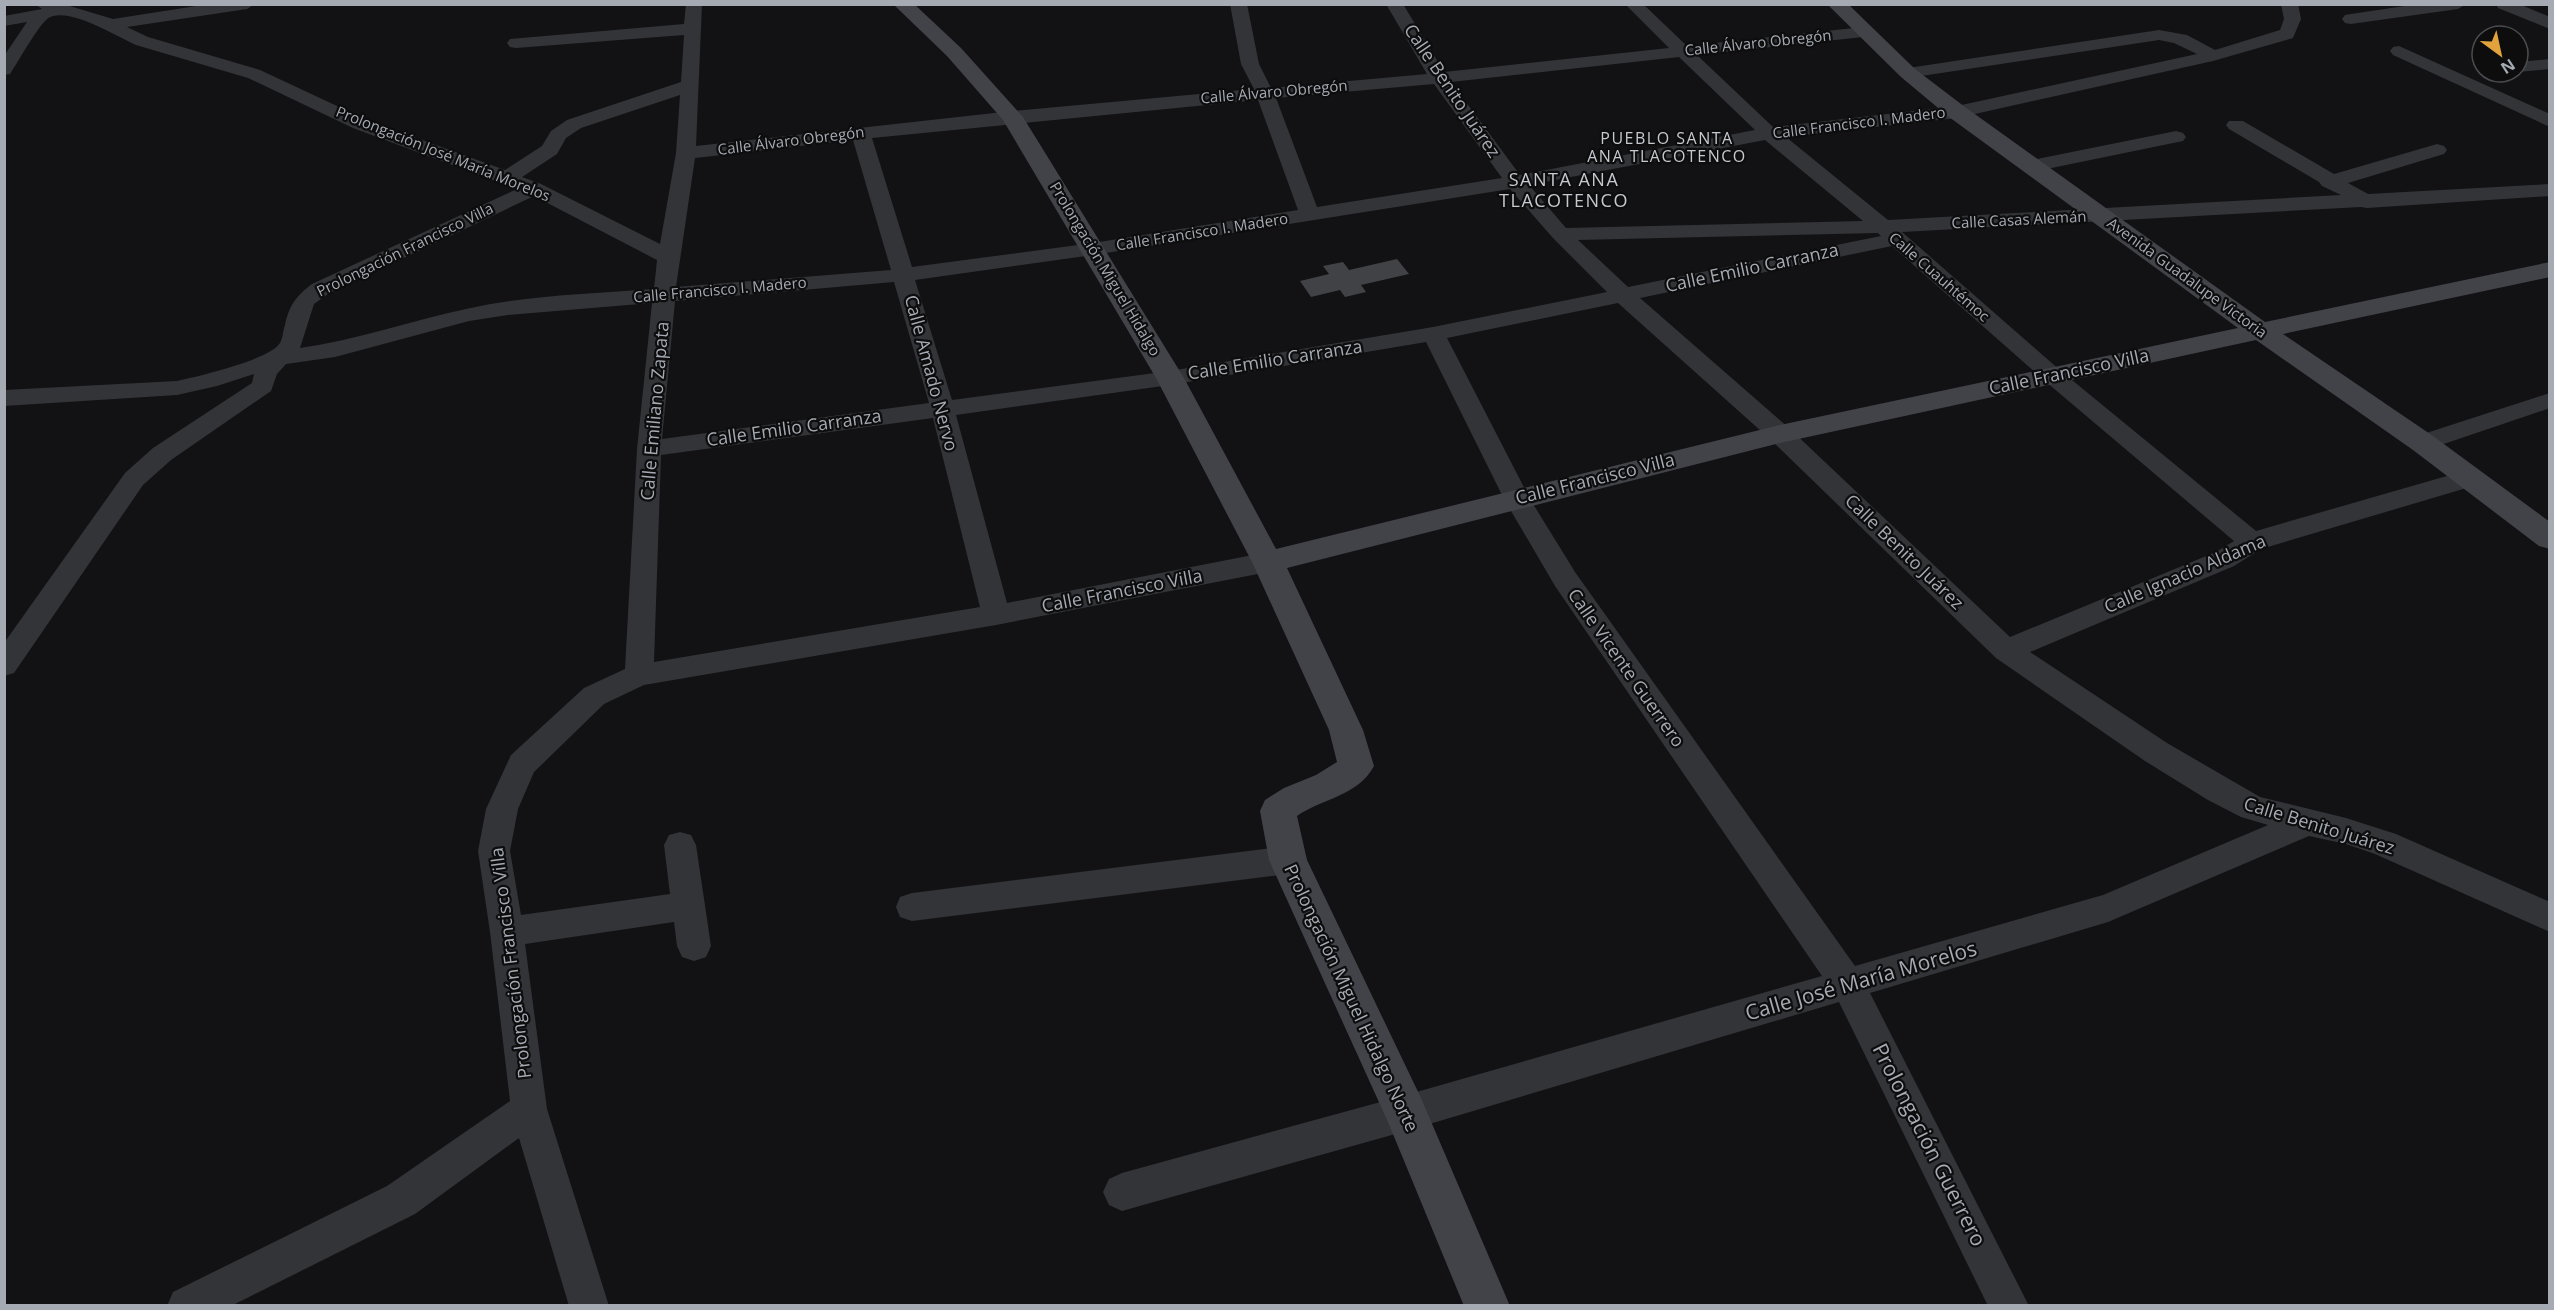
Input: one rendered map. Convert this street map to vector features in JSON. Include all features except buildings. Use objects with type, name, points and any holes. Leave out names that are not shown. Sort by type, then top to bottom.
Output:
[{"type":"street","points":[[112,24],[247,4]]},
{"type":"street","name":"Calle Emiliano Zapata","points":[[639,675],[649,449],[668,257],[686,153],[694,4]]},
{"type":"street","name":"Prolongación Miguel Hidalgo","points":[[902,4],[954,52],[1012,117],[1170,378],[1268,562]]},
{"type":"street","points":[[1238,4],[1250,64],[1265,93],[1310,215]]},
{"type":"street","name":"Calle Benito Juárez","points":[[1394,4],[1439,78],[1515,182],[1560,234],[1623,295],[1780,434],[2006,650],[2070,696],[2219,791],[2252,808],[2307,824],[2346,831],[2385,844],[2550,918]]},
{"type":"street","name":"Calle Cuauhtémoc","points":[[1633,4],[1769,134],[1889,233],[2053,376],[2252,543]]},
{"type":"street","name":"Avenida Guadalupe Victoria","points":[[1836,4],[1908,73],[1957,112],[2260,331],[2471,478],[2550,538]]},
{"type":"street","name":"Calle Francisco I. Madero","points":[[4,398],[177,388],[209,381],[277,358],[335,350],[498,309],[904,275],[1093,249],[1515,182],[1769,134],[1957,112],[2213,56],[2287,34],[2292,25],[2292,12],[2289,4]]},
{"type":"street","points":[[2351,19],[2458,4]]},
{"type":"street","points":[[2504,4],[2550,24]]},
{"type":"street","points":[[4,21],[60,9]]},
{"type":"street","points":[[4,70],[60,9]]},
{"type":"street","name":"Prolongación José María Morelos","points":[[60,9],[112,24],[124,34],[142,41],[254,74],[360,124],[508,177],[668,257]]},
{"type":"street","points":[[516,43],[693,29]]},
{"type":"street","name":"Calle Álvaro Obregón","points":[[686,153],[1012,117],[1439,78],[1863,32]]},
{"type":"street","points":[[1908,73],[2159,35],[2171,35],[2185,40],[2213,56]]},
{"type":"street","points":[[2399,51],[2550,121]]},
{"type":"street","points":[[2530,66],[2550,64]]},
{"type":"street","points":[[508,177],[550,150],[558,135],[574,124],[691,85]]},
{"type":"street","points":[[2236,125],[2329,182],[2367,202]]},
{"type":"street","name":"Calle Amado Nervo","points":[[861,133],[942,407],[996,615]]},
{"type":"street","points":[[2032,166],[2176,137]]},
{"type":"street","points":[[2329,182],[2437,150]]},
{"type":"street","name":"Prolongación Francisco Villa","points":[[4,665],[98,535],[134,479],[162,454],[263,386],[266,372],[292,343],[299,312],[305,300],[320,289],[534,188]]},
{"type":"street","name":"Calle Casas Alemán","points":[[1560,234],[1889,233],[2101,215],[2367,202],[2550,190]]},
{"type":"street","name":"Calle Emilio Carranza","points":[[649,449],[942,407],[1170,378],[1432,334],[1623,295],[1889,233]]},
{"type":"street","name":"Calle Francisco Villa","points":[[639,675],[996,615],[1268,562],[1780,434],[2550,269]]},
{"type":"street","name":"Calle Vicente Guerrero","points":[[1432,334],[1517,499],[1565,579],[1848,984]]},
{"type":"street","points":[[2422,443],[2550,400]]},
{"type":"street","name":"Calle Ignacio Aldama","points":[[2006,650],[2225,559],[2252,543],[2471,478]]},
{"type":"street","name":"Prolongación Miguel Hidalgo Norte","points":[[1268,562],[1346,730],[1356,766],[1349,774],[1300,795],[1278,811],[1287,860],[1406,1113],[1487,1305]]},
{"type":"street","name":"Prolongación Francisco Villa","points":[[590,1305],[529,1109],[507,932],[494,851],[502,810],[522,764],[594,696],[639,675]]},
{"type":"street","name":"Calle José María Morelos","points":[[1122,1192],[1406,1113],[2108,908],[2307,824]]},
{"type":"street","points":[[680,845],[694,946]]},
{"type":"street","points":[[912,907],[1287,860]]},
{"type":"street","points":[[507,932],[688,906]]},
{"type":"street","name":"Prolongación Guerrero","points":[[1848,984],[2009,1305]]},
{"type":"street","points":[[187,1305],[335,1235],[401,1200],[529,1109]]},
{"type":"district","name":"PUEBLO SANTA ANA TLACOTENCO","points":[[1667,147]]},
{"type":"district","name":"SANTA ANA TLACOTENCO","points":[[1564,190]]}]
